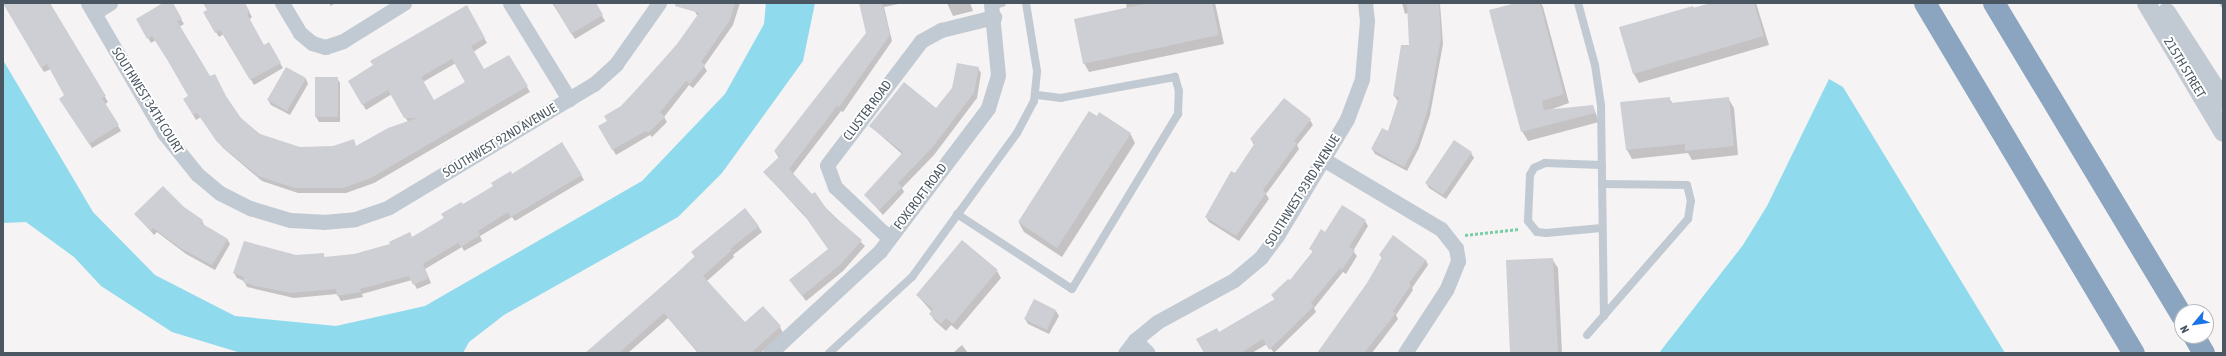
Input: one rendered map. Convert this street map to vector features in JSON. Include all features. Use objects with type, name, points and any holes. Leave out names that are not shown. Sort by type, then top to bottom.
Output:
[{"type":"highway","points":[[1925,3],[2134,353]]},
{"type":"highway","points":[[1994,3],[2175,304]]},
{"type":"highway","points":[[2199,344],[2204,353]]},
{"type":"street","points":[[91,8],[110,3]]},
{"type":"street","points":[[282,3],[300,33],[312,43],[325,47],[343,40],[404,3]]},
{"type":"street","points":[[510,3],[569,99]]},
{"type":"street","name":"SOUTHWEST 92ND AVENUE","points":[[306,222],[340,221],[389,207],[594,84],[616,64],[659,3]]},
{"type":"street","name":"SOUTHWEST 93RD AVENUE","points":[[1125,353],[1135,340],[1157,322],[1234,280],[1261,256],[1277,236],[1347,119],[1362,79],[1367,21],[1365,3]]},
{"type":"street","name":"215TH STREET","points":[[2146,3],[2223,132]]},
{"type":"street","name":"215TH STREET","points":[[2160,3],[2223,100]]},
{"type":"street","name":"CLUSTER ROAD","points":[[889,238],[835,187],[827,165],[921,41],[941,30],[995,7]]},
{"type":"street","name":"FOXCROFT ROAD","points":[[770,353],[880,251],[988,108],[998,75],[995,7]]},
{"type":"street","name":"SOUTHWEST 34TH COURT","points":[[91,8],[164,133],[197,174],[220,193],[250,208],[306,222]]},
{"type":"street","points":[[1323,159],[1441,229],[1456,248],[1458,261],[1446,290],[1405,353]]},
{"type":"street","points":[[1135,340],[1148,353]]},
{"type":"lane","points":[[829,353],[912,277],[1017,133],[1034,101],[1037,71],[1026,3]]},
{"type":"lane","points":[[1578,3],[1595,65],[1601,105],[1604,316]]},
{"type":"lane","points":[[957,214],[1072,289],[1178,114],[1179,91],[1175,77],[1061,98],[1034,95]]},
{"type":"lane","points":[[1602,165],[1545,163],[1534,168],[1530,175],[1529,213],[1532,228],[1546,233],[1602,228]]},
{"type":"lane","points":[[1587,335],[1688,219],[1691,201],[1687,185],[1602,184]]},
{"type":"path","points":[[1452,241],[1466,234],[1493,230],[1532,228]]},
{"type":"water","points":[[766,3],[815,3],[803,61],[722,173],[678,217],[504,315],[469,342],[463,353],[241,353],[172,332],[101,286],[74,257],[26,222],[3,223],[3,60],[93,212],[155,275],[235,316],[336,326],[425,306],[642,181],[725,94],[764,24]]},
{"type":"water","points":[[1829,79],[1843,87],[2005,353],[1659,353],[1743,245],[1767,206]]},
{"type":"building","points":[[3,3],[50,3],[106,96],[102,98],[119,125],[89,144],[59,99],[64,95],[47,64],[41,68]]},
{"type":"building","points":[[163,3],[173,3],[182,19],[177,21],[210,76],[215,74],[226,96],[241,118],[260,134],[300,147],[333,146],[354,139],[356,146],[388,128],[417,118],[404,118],[388,90],[362,105],[348,81],[373,65],[370,61],[467,5],[485,38],[471,46],[484,69],[509,55],[528,86],[371,178],[343,188],[295,188],[258,176],[217,142],[197,113],[193,115],[183,99],[188,96],[168,61],[152,36],[147,39],[136,19]],"holes":[[[452,59],[465,82],[434,100],[421,77]]]},
{"type":"building","points":[[203,3],[245,3],[250,12],[247,14],[264,45],[269,42],[281,63],[250,80],[220,30],[215,33],[203,12],[207,10]]},
{"type":"building","points":[[553,3],[596,3],[603,15],[571,34]]},
{"type":"building","points":[[675,3],[735,3],[730,20],[701,62],[705,65],[690,84],[686,81],[660,112],[665,117],[648,133],[646,131],[612,150],[598,126],[607,121],[604,116],[621,106],[639,87],[677,44],[699,13],[675,6]]},
{"type":"building","points":[[859,3],[882,3],[890,35],[839,107],[837,106],[789,169],[812,194],[815,192],[828,211],[862,240],[840,265],[802,296],[789,280],[828,249],[803,213],[763,172],[780,156],[774,151],[866,33]]},
{"type":"building","points":[[1148,3],[1212,3],[1219,35],[1083,64],[1074,19]]},
{"type":"building","points":[[1407,3],[1439,3],[1441,39],[1428,109],[1417,143],[1404,167],[1371,149],[1382,128],[1388,131],[1399,97],[1393,96],[1401,45],[1409,45]]},
{"type":"building","points":[[1516,3],[1540,3],[1564,94],[1542,101],[1544,110],[1593,105],[1595,113],[1521,132],[1489,10]]},
{"type":"building","points":[[1711,3],[1754,3],[1764,36],[1633,74],[1619,27],[1693,6],[1694,8]]},
{"type":"building","points":[[957,63],[979,67],[974,93],[931,149],[898,183],[902,187],[879,210],[864,195],[903,152],[869,126],[904,82],[936,108],[952,88]]},
{"type":"building","points":[[286,67],[306,78],[287,111],[267,100]]},
{"type":"building","points":[[315,77],[338,77],[338,117],[315,117]]},
{"type":"building","points":[[1670,97],[1670,103],[1729,97],[1734,146],[1685,151],[1685,144],[1626,150],[1620,102]]},
{"type":"building","points":[[1284,98],[1311,119],[1294,141],[1297,143],[1263,190],[1266,193],[1236,236],[1205,217],[1231,171],[1235,173],[1255,143],[1250,139]]},
{"type":"building","points":[[1089,111],[1097,116],[1099,112],[1131,133],[1057,248],[1018,222]]},
{"type":"building","points":[[1454,140],[1472,152],[1443,195],[1425,183]]},
{"type":"building","points":[[562,142],[582,175],[511,217],[508,212],[478,231],[480,235],[461,247],[458,243],[423,264],[429,278],[413,285],[409,276],[360,289],[361,292],[337,296],[336,289],[291,293],[255,286],[243,282],[244,277],[233,273],[244,241],[296,255],[324,253],[324,257],[354,254],[390,244],[389,242],[410,232],[412,237],[444,218],[441,214],[461,202],[463,204],[493,186],[491,183],[511,171],[512,174]]},
{"type":"building","points":[[163,186],[184,207],[203,220],[201,223],[228,239],[212,265],[182,249],[153,228],[151,231],[134,214]]},
{"type":"building","points":[[1342,205],[1366,220],[1349,247],[1355,250],[1342,270],[1340,268],[1311,303],[1314,306],[1269,350],[1263,339],[1241,353],[1204,353],[1196,339],[1217,328],[1219,332],[1275,299],[1271,295],[1288,279],[1290,280],[1313,251],[1309,249],[1321,229],[1325,232]]},
{"type":"building","points":[[745,208],[759,226],[730,249],[732,250],[703,276],[745,322],[763,306],[781,326],[751,353],[699,353],[664,313],[619,353],[585,353],[695,256],[691,252]]},
{"type":"building","points":[[1393,235],[1426,260],[1409,283],[1411,285],[1393,311],[1396,313],[1364,353],[1317,353],[1367,283],[1382,257],[1379,255]]},
{"type":"building","points":[[962,240],[998,270],[953,324],[946,318],[941,324],[929,314],[933,309],[916,295]]},
{"type":"building","points":[[1553,258],[1558,353],[1510,353],[1506,260]]},
{"type":"building","points":[[1034,299],[1056,310],[1047,330],[1024,319]]}]
